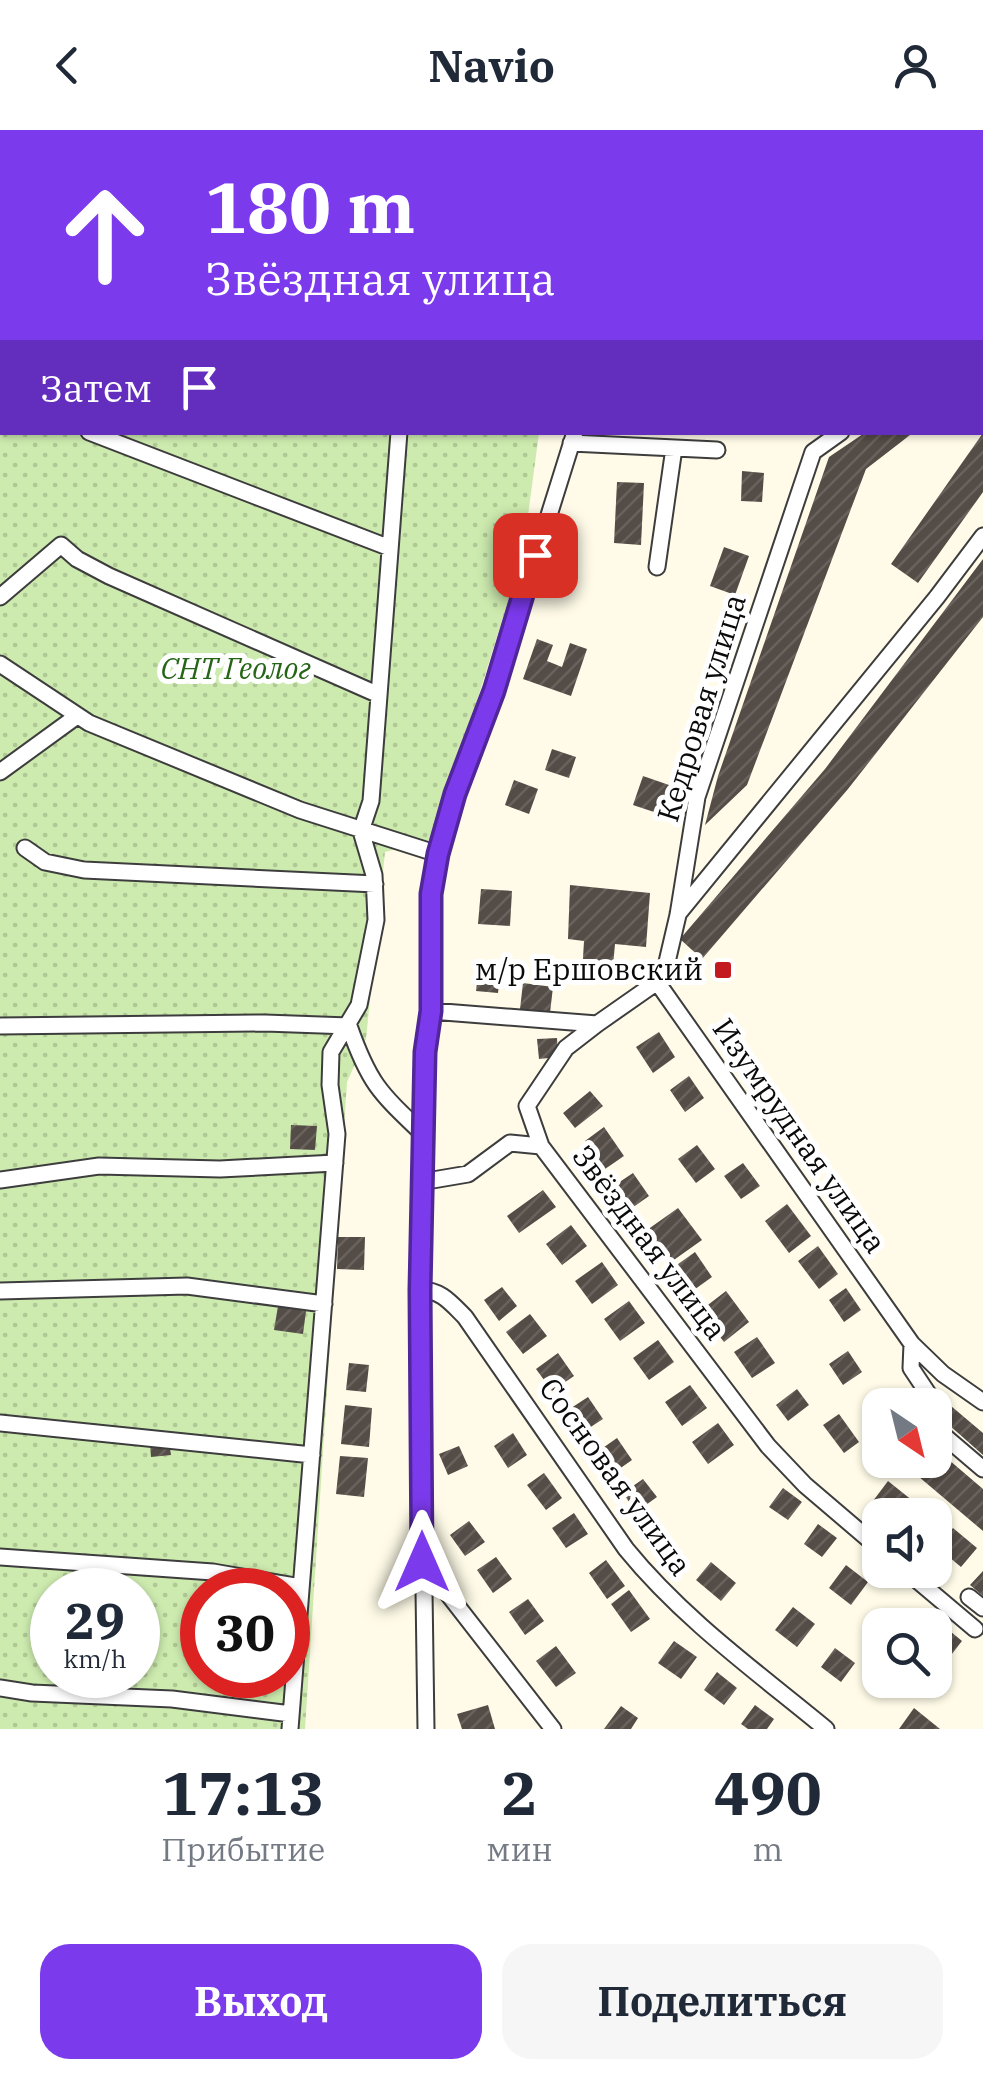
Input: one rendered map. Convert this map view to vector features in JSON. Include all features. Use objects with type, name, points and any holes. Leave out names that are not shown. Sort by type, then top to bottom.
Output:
[{"type":"street","points":[[97,435],[390,548]]},
{"type":"street","points":[[303,1568],[337,1134],[330,1086],[331,1052],[359,1005],[376,920],[368,848],[360,831],[371,801],[399,435]]},
{"type":"street","name":"Кедровая улица","points":[[657,982],[667,962],[678,914],[697,797],[814,452],[837,435]]},
{"type":"street","points":[[426,1729],[421,1182],[425,1052],[431,1011],[431,894],[438,854],[573,438],[717,450]]},
{"type":"street","points":[[657,566],[674,448]]},
{"type":"street","points":[[678,914],[983,536]]},
{"type":"street","points":[[0,597],[61,545],[77,559],[109,576],[379,695]]},
{"type":"street","points":[[0,664],[77,716],[236,784],[360,831],[438,854]]},
{"type":"street","points":[[0,772],[77,716]]},
{"type":"street","points":[[25,848],[45,862],[84,870],[374,884]]},
{"type":"street","points":[[542,1146],[528,1106],[566,1048],[657,982]]},
{"type":"street","name":"Изумрудная улица","points":[[657,982],[912,1344],[943,1374],[983,1402]]},
{"type":"street","points":[[431,1011],[597,1024]]},
{"type":"street","points":[[0,1026],[348,1026]]},
{"type":"street","points":[[348,1026],[364,1069],[378,1091],[422,1133]]},
{"type":"street","name":"Звёздная улица","points":[[421,1182],[468,1174],[510,1143],[542,1146],[768,1446],[805,1485],[862,1533]]},
{"type":"street","points":[[0,1180],[99,1166],[220,1169],[335,1163]]},
{"type":"street","points":[[0,1291],[187,1286],[324,1304]]},
{"type":"street","name":"Сосновая улица","points":[[420,1290],[434,1290],[446,1297],[465,1317],[649,1578],[677,1606],[826,1729]]},
{"type":"street","points":[[912,1344],[911,1368],[924,1388]]},
{"type":"street","points":[[0,1424],[312,1455]]},
{"type":"street","points":[[952,1443],[983,1469]]},
{"type":"street","points":[[0,1558],[180,1570]]},
{"type":"street","points":[[422,1562],[552,1729]]},
{"type":"street","points":[[926,1588],[975,1629]]},
{"type":"street","points":[[969,1597],[983,1608]]},
{"type":"street","points":[[0,1688],[172,1699],[291,1722]]},
{"type":"green space","name":"СНТ Геолог","points":[[0,435],[539,435],[523,553],[434,839],[385,852],[366,1039],[347,1082],[310,1652],[310,1568],[180,1568],[180,1698],[307,1698],[305,1729],[0,1729]]},
{"type":"building","points":[[862,435],[910,435],[866,469],[747,785],[705,825],[718,776],[829,457]]},
{"type":"building","points":[[983,435],[983,492],[918,583],[891,564]]},
{"type":"building","points":[[742,471],[764,473],[762,502],[741,501]]},
{"type":"building","points":[[617,482],[644,483],[641,545],[614,543]]},
{"type":"building","points":[[724,547],[749,556],[735,595],[710,586]]},
{"type":"building","points":[[983,559],[983,617],[848,789],[702,959],[680,939],[825,769]]},
{"type":"building","points":[[537,639],[553,645],[547,661],[562,667],[570,643],[587,649],[571,696],[523,679]]},
{"type":"building","points":[[552,749],[576,757],[569,778],[545,770]]},
{"type":"building","points":[[643,776],[669,785],[660,814],[633,805]]},
{"type":"building","points":[[514,780],[538,789],[529,814],[505,805]]},
{"type":"building","points":[[570,885],[650,893],[646,947],[615,944],[612,977],[582,975],[584,941],[568,939]]},
{"type":"building","points":[[481,889],[512,891],[510,926],[478,924]]},
{"type":"building","points":[[479,965],[501,967],[498,993],[476,991]]},
{"type":"building","points":[[523,983],[553,987],[550,1013],[520,1009]]},
{"type":"building","points":[[659,1032],[675,1057],[653,1073],[636,1047]]},
{"type":"building","points":[[557,1038],[558,1057],[539,1059],[537,1039]]},
{"type":"building","points":[[689,1076],[704,1098],[685,1112],[670,1090]]},
{"type":"building","points":[[590,1091],[603,1106],[575,1128],[563,1113]]},
{"type":"building","points":[[291,1125],[317,1126],[315,1150],[290,1149]]},
{"type":"building","points":[[604,1127],[624,1156],[605,1169],[585,1141]]},
{"type":"building","points":[[697,1145],[715,1169],[696,1183],[678,1159]]},
{"type":"building","points":[[743,1163],[760,1186],[741,1199],[724,1176]]},
{"type":"building","points":[[633,1173],[649,1196],[632,1208],[615,1185]]},
{"type":"building","points":[[543,1190],[556,1207],[519,1233],[507,1216]]},
{"type":"building","points":[[787,1204],[811,1236],[789,1253],[765,1221]]},
{"type":"building","points":[[678,1208],[702,1240],[671,1262],[647,1230]]},
{"type":"building","points":[[571,1225],[587,1246],[562,1265],[546,1244]]},
{"type":"building","points":[[338,1237],[365,1237],[364,1270],[337,1269]]},
{"type":"building","points":[[818,1246],[838,1274],[819,1289],[798,1261]]},
{"type":"building","points":[[695,1252],[712,1277],[691,1292],[674,1267]]},
{"type":"building","points":[[602,1262],[618,1285],[592,1304],[575,1281]]},
{"type":"building","points":[[502,1287],[517,1306],[499,1321],[484,1300]]},
{"type":"building","points":[[846,1288],[861,1310],[844,1322],[829,1300]]},
{"type":"building","points":[[726,1291],[749,1322],[724,1342],[700,1311]]},
{"type":"building","points":[[629,1301],[645,1323],[620,1341],[604,1319]]},
{"type":"building","points":[[278,1306],[306,1311],[303,1334],[274,1330]]},
{"type":"building","points":[[530,1314],[547,1336],[523,1354],[506,1332]]},
{"type":"building","points":[[757,1337],[775,1363],[752,1378],[734,1352]]},
{"type":"building","points":[[658,1340],[674,1362],[649,1380],[633,1358]]},
{"type":"building","points":[[848,1351],[862,1372],[843,1385],[829,1364]]},
{"type":"building","points":[[558,1353],[574,1376],[552,1391],[536,1369]]},
{"type":"building","points":[[349,1363],[369,1365],[366,1392],[346,1390]]},
{"type":"building","points":[[690,1385],[707,1408],[682,1426],[665,1402]]},
{"type":"building","points":[[797,1389],[809,1405],[788,1421],[776,1405]]},
{"type":"building","points":[[588,1397],[603,1419],[580,1434],[565,1412]]},
{"type":"building","points":[[345,1405],[372,1408],[369,1447],[341,1444]]},
{"type":"building","points":[[952,1407],[983,1433],[983,1455],[952,1428]]},
{"type":"building","points":[[839,1414],[859,1442],[844,1453],[823,1425]]},
{"type":"building","points":[[718,1423],[734,1445],[708,1464],[692,1442]]},
{"type":"building","points":[[513,1433],[527,1455],[508,1468],[494,1446]]},
{"type":"building","points":[[617,1438],[632,1460],[612,1474],[597,1452]]},
{"type":"building","points":[[169,1442],[171,1455],[151,1457],[150,1444]]},
{"type":"building","points":[[459,1446],[468,1466],[448,1475],[439,1454]]},
{"type":"building","points":[[340,1456],[368,1458],[364,1497],[336,1494]]},
{"type":"building","points":[[952,1463],[983,1489],[983,1531],[952,1505],[952,1498],[944,1498],[920,1478],[952,1478]]},
{"type":"building","points":[[544,1473],[562,1498],[546,1510],[527,1485]]},
{"type":"building","points":[[643,1479],[657,1497],[636,1512],[623,1493]]},
{"type":"building","points":[[888,1481],[909,1498],[875,1498]]},
{"type":"building","points":[[783,1488],[802,1502],[788,1520],[769,1507]]},
{"type":"building","points":[[574,1513],[588,1534],[566,1548],[552,1528]]},
{"type":"building","points":[[469,1521],[485,1542],[465,1556],[450,1535]]},
{"type":"building","points":[[818,1524],[837,1538],[822,1557],[804,1544]]},
{"type":"building","points":[[952,1529],[977,1548],[961,1567],[952,1560]]},
{"type":"building","points":[[496,1557],[512,1579],[493,1593],[477,1570]]},
{"type":"building","points":[[606,1560],[625,1586],[607,1599],[589,1573]]},
{"type":"building","points":[[711,1562],[736,1583],[721,1601],[696,1580]]},
{"type":"building","points":[[846,1565],[862,1577],[864,1588],[851,1605],[829,1588]]},
{"type":"building","points":[[983,1571],[983,1596],[970,1585]]},
{"type":"building","points":[[629,1590],[650,1619],[631,1632],[611,1604]]},
{"type":"building","points":[[528,1599],[544,1621],[525,1635],[509,1612]]},
{"type":"building","points":[[793,1607],[815,1624],[797,1647],[775,1630]]},
{"type":"building","points":[[952,1633],[962,1641],[952,1654]]},
{"type":"building","points":[[674,1641],[697,1657],[681,1679],[658,1663]]},
{"type":"building","points":[[556,1646],[576,1673],[556,1687],[536,1661]]},
{"type":"building","points":[[835,1648],[855,1663],[841,1682],[821,1667]]},
{"type":"building","points":[[717,1672],[737,1688],[724,1705],[704,1690]]},
{"type":"building","points":[[488,1705],[495,1729],[462,1729],[457,1714]]},
{"type":"building","points":[[755,1705],[774,1719],[767,1729],[748,1729],[741,1724]]},
{"type":"building","points":[[621,1706],[638,1718],[631,1729],[604,1729]]},
{"type":"building","points":[[914,1708],[940,1729],[899,1729]]},
{"type":"place","name":"м/р Ершовский","points":[[723,970]]},
{"type":"route","points":[[422,1562],[420,1290],[425,1052],[431,1011],[431,894],[455,794],[494,691],[535,555]]}]
